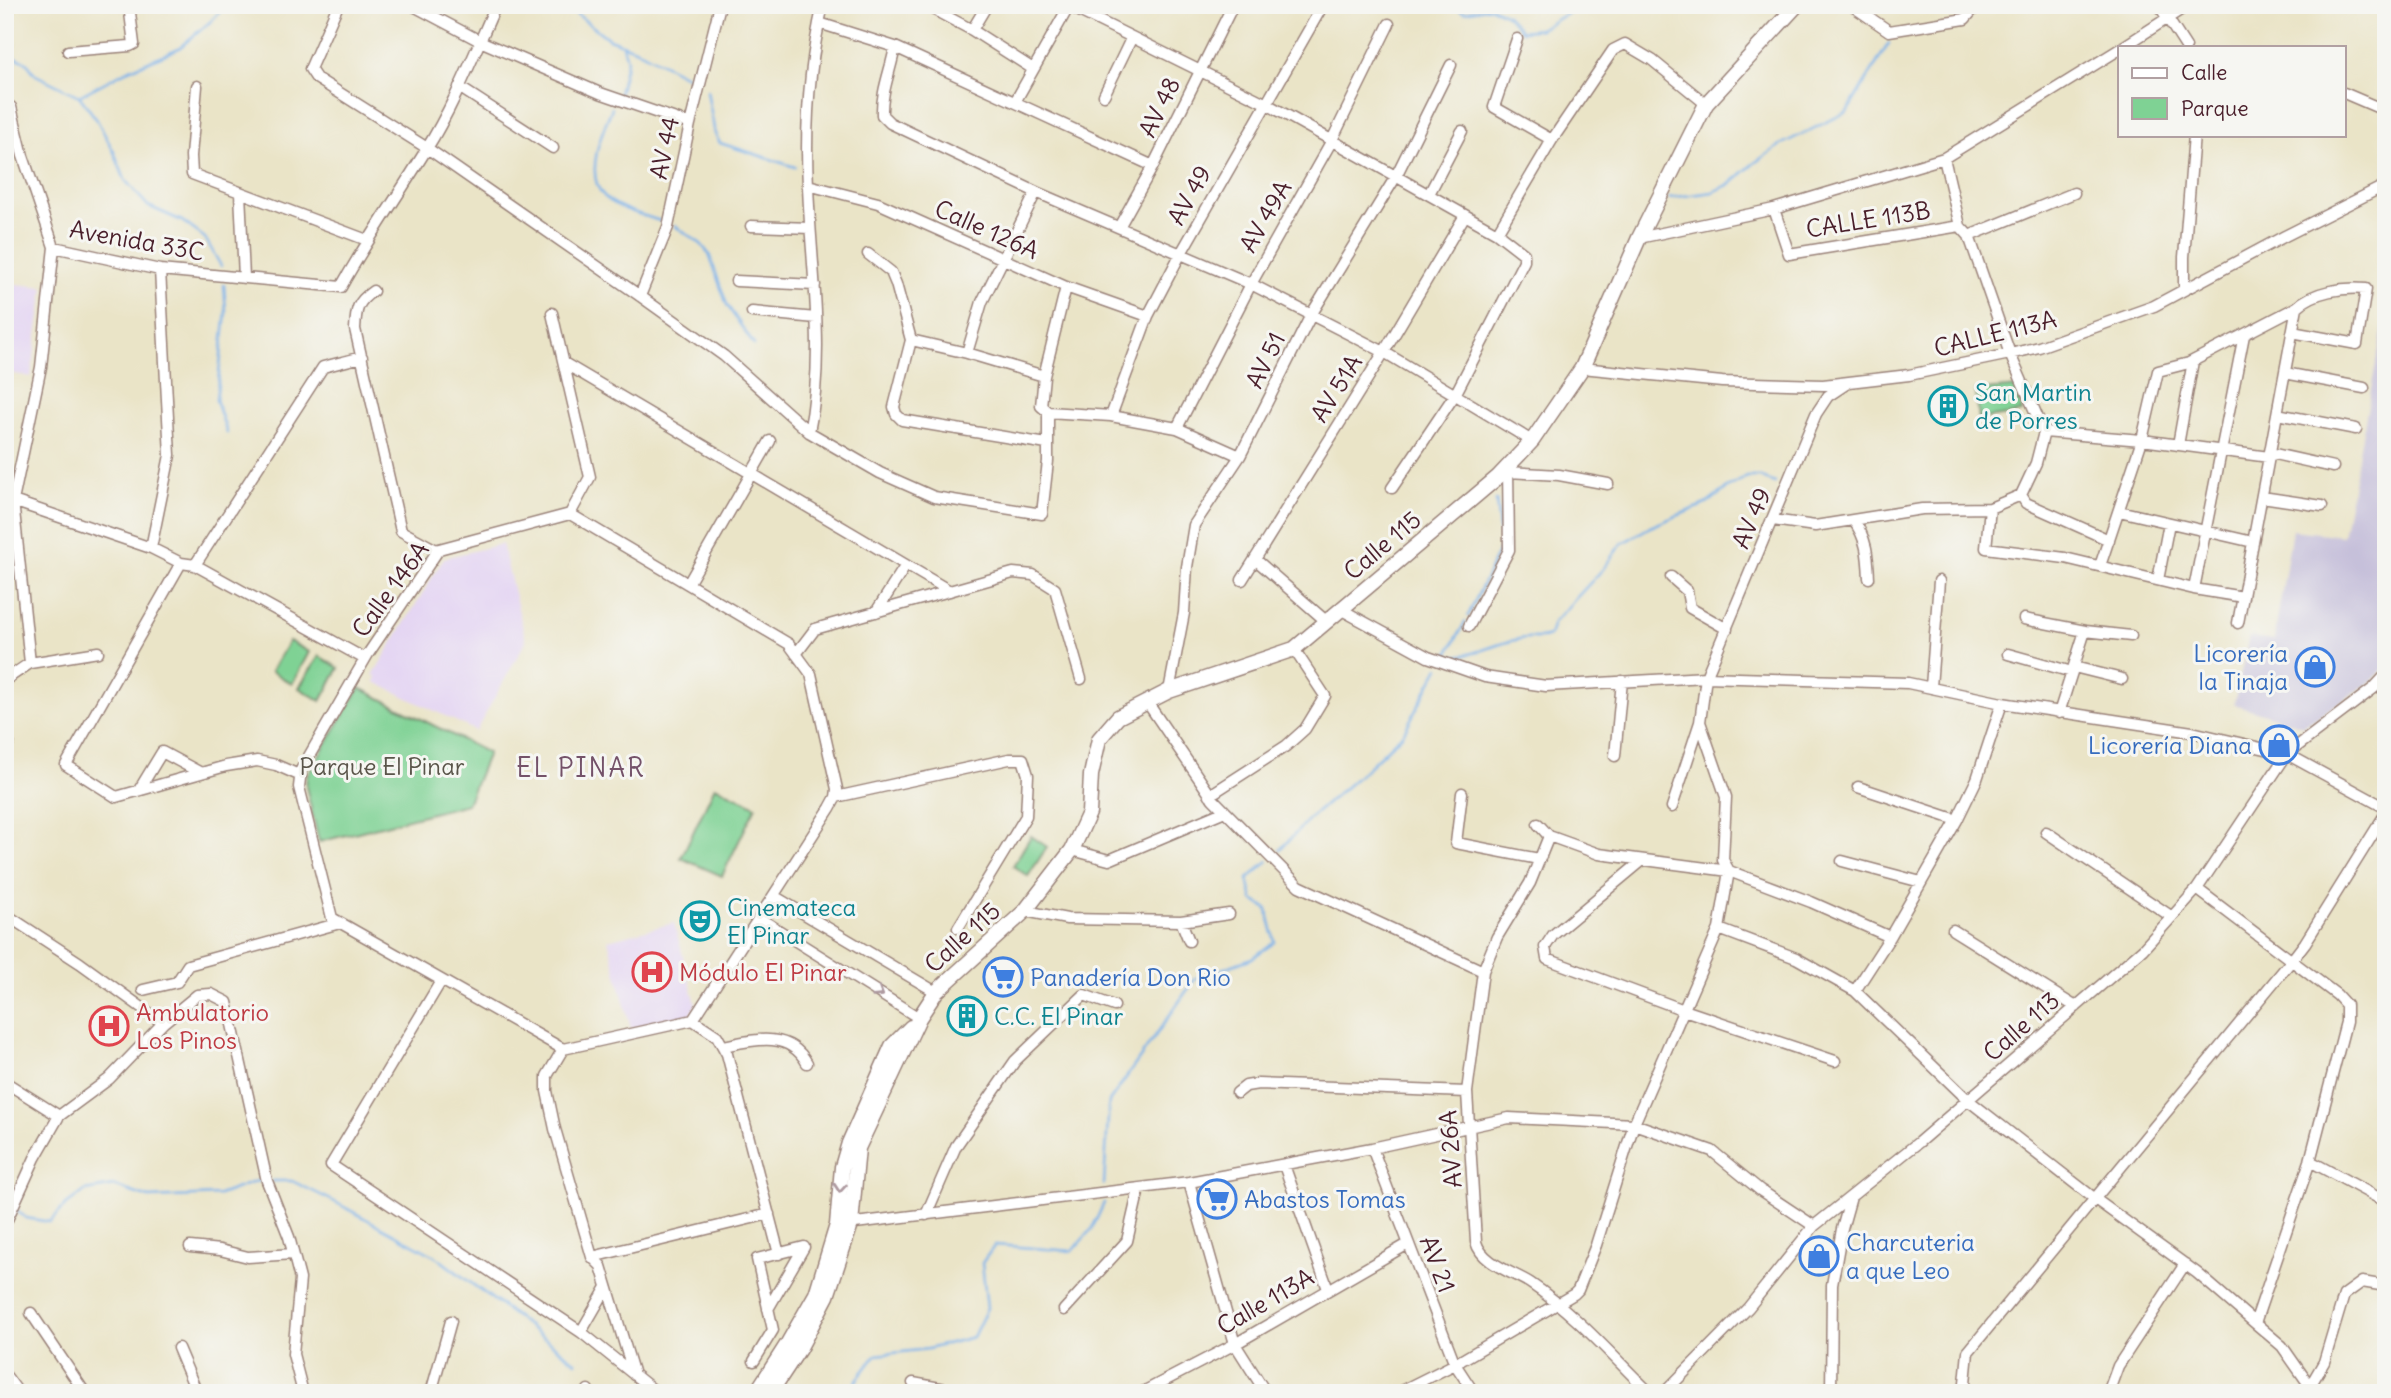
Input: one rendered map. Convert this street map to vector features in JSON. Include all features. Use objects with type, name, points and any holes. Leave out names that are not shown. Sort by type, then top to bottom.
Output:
[{"type":"main road","name":"Calle 115","points":[[770,1393],[799,1349],[827,1296],[844,1224],[842,1167],[849,1143],[892,1046],[919,1018],[936,992],[1025,911],[1072,850],[1089,813],[1091,775],[1099,739],[1118,717],[1169,691],[1294,649],[1508,469],[1532,441],[1582,368],[1639,238],[1706,104],[1797,5]]},
{"type":"main road","name":"Calle 115","points":[[756,1393],[816,1294],[844,1224]]},
{"type":"main road","points":[[5,1378],[16,1393]]},
{"type":"street","points":[[68,51],[134,44],[130,5]]},
{"type":"street","points":[[338,5],[310,69],[316,78],[428,148],[640,296],[724,356],[809,432],[880,473],[934,498],[1042,514],[1048,412]]},
{"type":"street","points":[[412,5],[480,41],[600,93],[690,124]]},
{"type":"street","name":"Avenida 33C","points":[[30,663],[9,501],[41,367],[54,247],[160,270],[341,287],[367,240],[428,148],[496,5]]},
{"type":"street","name":"AV 44","points":[[640,296],[668,227],[720,5]]},
{"type":"street","points":[[809,432],[816,397],[816,318],[807,122],[811,73],[823,5]]},
{"type":"street","points":[[972,30],[987,5]]},
{"type":"street","name":"AV 48","points":[[1119,227],[1153,166],[1233,5]]},
{"type":"street","name":"AV 49","points":[[1111,416],[1148,316],[1265,103],[1323,5]]},
{"type":"street","points":[[1851,5],[1889,32],[1965,19],[1978,5]]},
{"type":"street","points":[[2159,5],[2185,46]]},
{"type":"street","points":[[2124,46],[2188,5]]},
{"type":"street","points":[[927,6],[972,30],[1033,69]]},
{"type":"street","points":[[1015,102],[1068,6],[1265,103],[1395,178],[1429,194],[1464,217],[1497,233],[1524,254],[1524,261],[1456,393],[1392,488]]},
{"type":"street","points":[[819,23],[895,47],[1153,166]]},
{"type":"street","name":"AV 49A","points":[[1177,428],[1251,284],[1331,142],[1389,24]]},
{"type":"street","points":[[1104,95],[1132,37]]},
{"type":"street","points":[[1517,39],[1494,107],[1552,140]]},
{"type":"street","points":[[1497,233],[1552,140],[1618,46],[1625,44],[1652,60],[1706,104]]},
{"type":"street","points":[[895,47],[886,76],[882,115],[890,123],[1036,191],[1251,284],[1384,352],[1532,441]]},
{"type":"street","points":[[1639,238],[1774,209],[1944,158],[2118,50]]},
{"type":"street","name":"AV 51","points":[[1169,691],[1184,613],[1186,567],[1194,525],[1240,456],[1311,315],[1395,178],[1451,65]]},
{"type":"street","points":[[197,86],[192,174],[367,240]]},
{"type":"street","points":[[459,87],[554,148]]},
{"type":"street","points":[[2346,94],[2386,111]]},
{"type":"street","points":[[11,107],[23,156],[54,247]]},
{"type":"street","points":[[1429,194],[1462,131]]},
{"type":"street","points":[[2184,290],[2184,257],[2194,136]]},
{"type":"street","points":[[1773,520],[1815,526],[1922,509],[1990,508],[2021,495],[2036,463],[2044,432],[2010,354],[1969,236],[1960,226],[1944,158]]},
{"type":"street","name":"Calle 126A","points":[[808,186],[878,203],[1066,287],[1148,316]]},
{"type":"street","name":"CALLE 113A","points":[[1582,368],[1722,382],[1823,385],[1909,375],[2010,354],[2039,347],[2154,306],[2386,186]]},
{"type":"street","points":[[967,353],[982,302],[1036,191]]},
{"type":"street","points":[[240,193],[244,277]]},
{"type":"street","points":[[1969,236],[2074,193]]},
{"type":"street","name":"CALLE 113B","points":[[1774,209],[1789,254],[1960,226]]},
{"type":"street","name":"AV 51A","points":[[1242,580],[1384,352],[1464,217]]},
{"type":"street","points":[[751,226],[810,228]]},
{"type":"street","points":[[868,254],[891,272],[911,340],[894,407],[896,414],[902,420],[1047,444]]},
{"type":"street","points":[[151,548],[170,455],[160,270]]},
{"type":"street","points":[[736,281],[815,285]]},
{"type":"street","points":[[1066,287],[1044,376],[1041,406],[1048,412],[1111,416],[1177,428],[1240,456]]},
{"type":"street","points":[[2100,566],[2142,440],[2158,371],[2193,361],[2297,307],[2307,297],[2351,288],[2365,289],[2357,344],[2292,332]]},
{"type":"street","points":[[373,291],[361,299],[356,313],[355,329],[401,531],[438,551]]},
{"type":"street","points":[[2238,624],[2297,307]]},
{"type":"street","points":[[752,312],[816,318]]},
{"type":"street","points":[[552,313],[590,477],[570,514],[789,644],[811,674],[837,789],[836,797],[693,1020],[563,1049],[547,1076],[547,1091],[555,1129],[592,1257],[601,1266],[634,1375]]},
{"type":"street","points":[[2194,589],[2244,335]]},
{"type":"street","points":[[911,340],[1044,376]]},
{"type":"street","points":[[195,565],[323,368],[362,357]]},
{"type":"street","points":[[2178,445],[2193,361]]},
{"type":"street","points":[[564,363],[950,591]]},
{"type":"street","points":[[2285,373],[2364,388]]},
{"type":"street","name":"AV 49","points":[[1672,807],[1700,722],[1706,677],[1816,414],[1828,396],[1846,384]]},
{"type":"street","points":[[2277,414],[2356,429]]},
{"type":"street","points":[[2044,432],[2269,455],[2333,467]]},
{"type":"street","points":[[688,584],[770,441]]},
{"type":"street","points":[[1469,626],[1509,550],[1508,469],[1608,484]]},
{"type":"street","points":[[2021,495],[2026,503],[2109,540]]},
{"type":"street","points":[[2262,497],[2322,506]]},
{"type":"street","points":[[9,501],[151,548],[181,563],[195,565],[365,659]]},
{"type":"street","points":[[1990,508],[1986,548],[2065,558],[2194,589],[2243,597]]},
{"type":"street","points":[[2119,511],[2253,542]]},
{"type":"street","name":"Calle 146A","points":[[300,776],[365,659],[438,551],[570,514]]},
{"type":"street","points":[[1853,520],[1862,531],[1868,553],[1869,578]]},
{"type":"street","points":[[2158,580],[2169,523]]},
{"type":"street","points":[[1255,559],[1327,622]]},
{"type":"street","points":[[181,563],[66,765],[116,797],[201,773],[257,761],[276,765],[300,776],[299,787],[331,918],[563,1049]]},
{"type":"street","points":[[876,612],[905,565]]},
{"type":"street","points":[[796,653],[815,629],[1013,573],[1033,575],[1055,589],[1081,679]]},
{"type":"street","points":[[1671,577],[1687,590],[1690,608],[1727,629]]},
{"type":"street","points":[[1931,687],[1939,581]]},
{"type":"street","points":[[1342,610],[1428,657],[1485,677],[1546,686],[1706,677],[1909,683],[2002,704],[2192,733],[2287,754],[2386,808]]},
{"type":"street","points":[[2024,619],[2085,631],[2131,636]]},
{"type":"street","points":[[2059,713],[2085,631]]},
{"type":"street","points":[[1210,794],[1286,746],[1305,729],[1325,696],[1294,649]]},
{"type":"street","points":[[5,680],[30,663],[98,652]]},
{"type":"street","points":[[2008,654],[2122,679]]},
{"type":"street","name":"Calle 113","points":[[1664,1393],[1748,1308],[1814,1226],[1968,1100],[2143,949],[2197,889],[2287,754],[2374,688],[2386,675]]},
{"type":"street","points":[[1615,756],[1622,681]]},
{"type":"street","points":[[1147,702],[1210,794],[1305,890],[1483,971]]},
{"type":"street","points":[[1855,991],[1890,937],[1957,820],[1977,779],[2002,704]]},
{"type":"street","points":[[1397,1393],[1455,1364],[1578,1290],[1596,1245],[1634,1124],[1718,929],[1729,871],[1723,860],[1726,797],[1700,722]]},
{"type":"street","points":[[139,790],[162,752],[201,773]]},
{"type":"street","points":[[836,797],[1009,759],[1023,759],[1028,775],[1026,816],[958,928]]},
{"type":"street","points":[[1858,787],[1957,820]]},
{"type":"street","points":[[1462,793],[1456,843],[1539,859]]},
{"type":"street","points":[[1072,850],[1109,860],[1225,811]]},
{"type":"street","points":[[1964,1393],[1968,1352],[2292,960],[2386,813]]},
{"type":"street","points":[[1538,824],[1549,836],[1600,854],[1729,871],[1811,902],[1890,937]]},
{"type":"street","points":[[2046,832],[2172,917]]},
{"type":"street","name":"AV 26A","points":[[1549,836],[1523,899],[1491,948],[1483,971],[1467,1092],[1476,1242],[1483,1256],[1530,1283],[1558,1304],[1650,1393]]},
{"type":"street","points":[[1643,860],[1553,935],[1545,947],[1545,955],[1553,963],[1835,1061]]},
{"type":"street","points":[[1842,861],[1921,881]]},
{"type":"street","points":[[2197,889],[2337,995],[2346,1005],[2346,1022],[2310,1161],[2255,1323]]},
{"type":"street","points":[[774,896],[936,992]]},
{"type":"street","points":[[1025,911],[1067,919],[1181,921],[1229,914]]},
{"type":"street","points":[[5,914],[80,962],[163,1023]]},
{"type":"street","points":[[759,918],[919,1018]]},
{"type":"street","points":[[1181,921],[1189,941]]},
{"type":"street","points":[[143,990],[177,982],[188,965],[340,923]]},
{"type":"street","points":[[1718,929],[1796,958],[1855,991],[1968,1100],[2095,1199],[2185,1264],[2282,1346],[2311,1390]]},
{"type":"street","points":[[1953,930],[2076,1007]]},
{"type":"street","points":[[441,981],[331,1165],[581,1332],[657,1393]]},
{"type":"street","points":[[5,1224],[35,1158],[59,1116],[109,1079],[163,1023],[197,995],[211,994],[227,1002],[267,1181],[300,1279],[293,1354],[303,1393]]},
{"type":"street","points":[[926,1215],[957,1146],[1015,1061],[1084,995],[1114,1006]]},
{"type":"street","points":[[693,1020],[717,1036],[727,1054],[779,1254]]},
{"type":"street","points":[[723,1046],[759,1038],[789,1044],[800,1050],[807,1063]]},
{"type":"street","points":[[5,1082],[59,1116]]},
{"type":"street","points":[[1237,1093],[1246,1086],[1258,1084],[1467,1092]]},
{"type":"street","points":[[844,1224],[1189,1182],[1509,1118],[1634,1124],[1712,1151],[1760,1190],[1814,1226]]},
{"type":"street","name":"AV 21","points":[[1372,1147],[1455,1364],[1474,1393]]},
{"type":"street","points":[[2310,1161],[2386,1202]]},
{"type":"street","points":[[1284,1165],[1328,1289]]},
{"type":"street","points":[[1189,1182],[1235,1343],[1266,1393]]},
{"type":"street","points":[[1064,1310],[1127,1241],[1139,1189]]},
{"type":"street","points":[[1830,1393],[1832,1285],[1842,1229],[1851,1198]]},
{"type":"street","points":[[592,1257],[769,1214]]},
{"type":"street","name":"Calle 113A","points":[[1141,1393],[1235,1343],[1408,1244]]},
{"type":"street","points":[[190,1247],[220,1250],[248,1257],[293,1254]]},
{"type":"street","points":[[754,1361],[773,1330],[768,1309],[757,1259],[804,1247],[768,1309]]},
{"type":"street","points":[[2108,1393],[2118,1366],[2185,1264]]},
{"type":"street","points":[[2311,1390],[2324,1362],[2344,1295],[2362,1282],[2386,1286]]},
{"type":"street","points":[[581,1332],[607,1287]]},
{"type":"street","points":[[31,1314],[85,1393]]},
{"type":"street","points":[[431,1393],[451,1321]]},
{"type":"street","points":[[178,1348],[197,1393]]},
{"type":"street","points":[[914,1383],[967,1393]]},
{"type":"shaded area","points":[[5,283],[44,287],[31,377],[5,372]]},
{"type":"shaded area","points":[[2386,312],[2386,666],[2371,682],[2303,726],[2234,704],[2249,637],[2274,640],[2292,530],[2343,536]]},
{"type":"shaded area","points":[[502,544],[526,641],[476,731],[375,682],[377,677],[373,675],[444,558]]},
{"type":"shaded area","name":"Módulo El Pinar","points":[[674,923],[696,1004],[690,1015],[631,1029],[608,940]]},
{"type":"green space","points":[[2018,387],[2022,413],[1979,419],[1976,391]]},
{"type":"green space","points":[[289,641],[309,652],[292,684],[271,671]]},
{"type":"green space","points":[[319,656],[339,668],[321,701],[299,688]]},
{"type":"green space","name":"Parque El Pinar","points":[[360,688],[488,753],[467,804],[319,842],[306,787],[307,775]]},
{"type":"green space","points":[[715,786],[756,806],[722,876],[681,858]]},
{"type":"green space","points":[[1031,836],[1047,847],[1028,876],[1013,866]]},
{"type":"waterway","points":[[5,53],[26,62],[36,75],[79,96],[126,71],[179,48],[226,5]]},
{"type":"waterway","points":[[565,5],[609,39],[635,49],[690,78]]},
{"type":"waterway","points":[[1451,5],[1464,12],[1491,7],[1507,15],[1522,31],[1540,29],[1571,11],[1591,5]]},
{"type":"waterway","points":[[1669,198],[1713,192],[1730,184],[1782,144],[1847,112],[1889,43]]},
{"type":"waterway","points":[[619,94],[627,59],[623,46]]},
{"type":"waterway","points":[[707,91],[715,134],[720,143],[795,167]]},
{"type":"waterway","points":[[80,97],[97,120],[125,180],[148,206],[182,221],[205,238],[221,266]]},
{"type":"waterway","points":[[612,108],[596,154],[595,178],[599,188],[605,197],[617,205],[660,221]]},
{"type":"waterway","points":[[675,226],[701,244],[709,254],[727,305],[754,345]]},
{"type":"waterway","points":[[224,285],[226,312],[216,400],[227,433]]},
{"type":"waterway","points":[[1465,622],[1447,656],[1466,655],[1517,639],[1549,636],[1553,623],[1603,569],[1621,544],[1650,527],[1708,503],[1747,477],[1760,477],[1775,483]]},
{"type":"waterway","points":[[1468,616],[1501,546],[1496,500]]},
{"type":"waterway","points":[[1280,850],[1310,818],[1403,734],[1439,667]]},
{"type":"waterway","points":[[1104,1184],[1109,1102],[1195,979],[1252,958],[1275,942],[1267,909],[1253,900],[1248,879],[1268,861]]},
{"type":"waterway","points":[[16,1210],[26,1218],[50,1222],[85,1191],[114,1186],[149,1198],[219,1195],[257,1181],[265,1181]]},
{"type":"waterway","points":[[272,1181],[292,1181],[435,1256],[576,1362]]},
{"type":"waterway","points":[[852,1393],[856,1381],[876,1355],[928,1349],[973,1337],[987,1308],[982,1263],[995,1245],[1072,1251],[1092,1229],[1104,1203]]},
{"type":"place","name":"San Martin de Porres","points":[[1948,406]]},
{"type":"place","name":"Licorería la Tinaja","points":[[2315,667]]},
{"type":"place","name":"Licorería Diana","points":[[2279,745]]},
{"type":"place","name":"Cinemateca El Pinar","points":[[700,921]]},
{"type":"place","name":"Módulo El Pinar","points":[[652,972]]},
{"type":"place","name":"Panadería Don Rio","points":[[1003,977]]},
{"type":"place","name":"C.C. El Pinar","points":[[967,1016]]},
{"type":"place","name":"Ambulatorio Los Pinos","points":[[109,1026]]},
{"type":"place","name":"Abastos Tomas","points":[[1217,1199]]},
{"type":"place","name":"Charcuteria a que Leo","points":[[1819,1256]]},
{"type":"district","name":"EL PINAR","points":[[581,767]]}]
